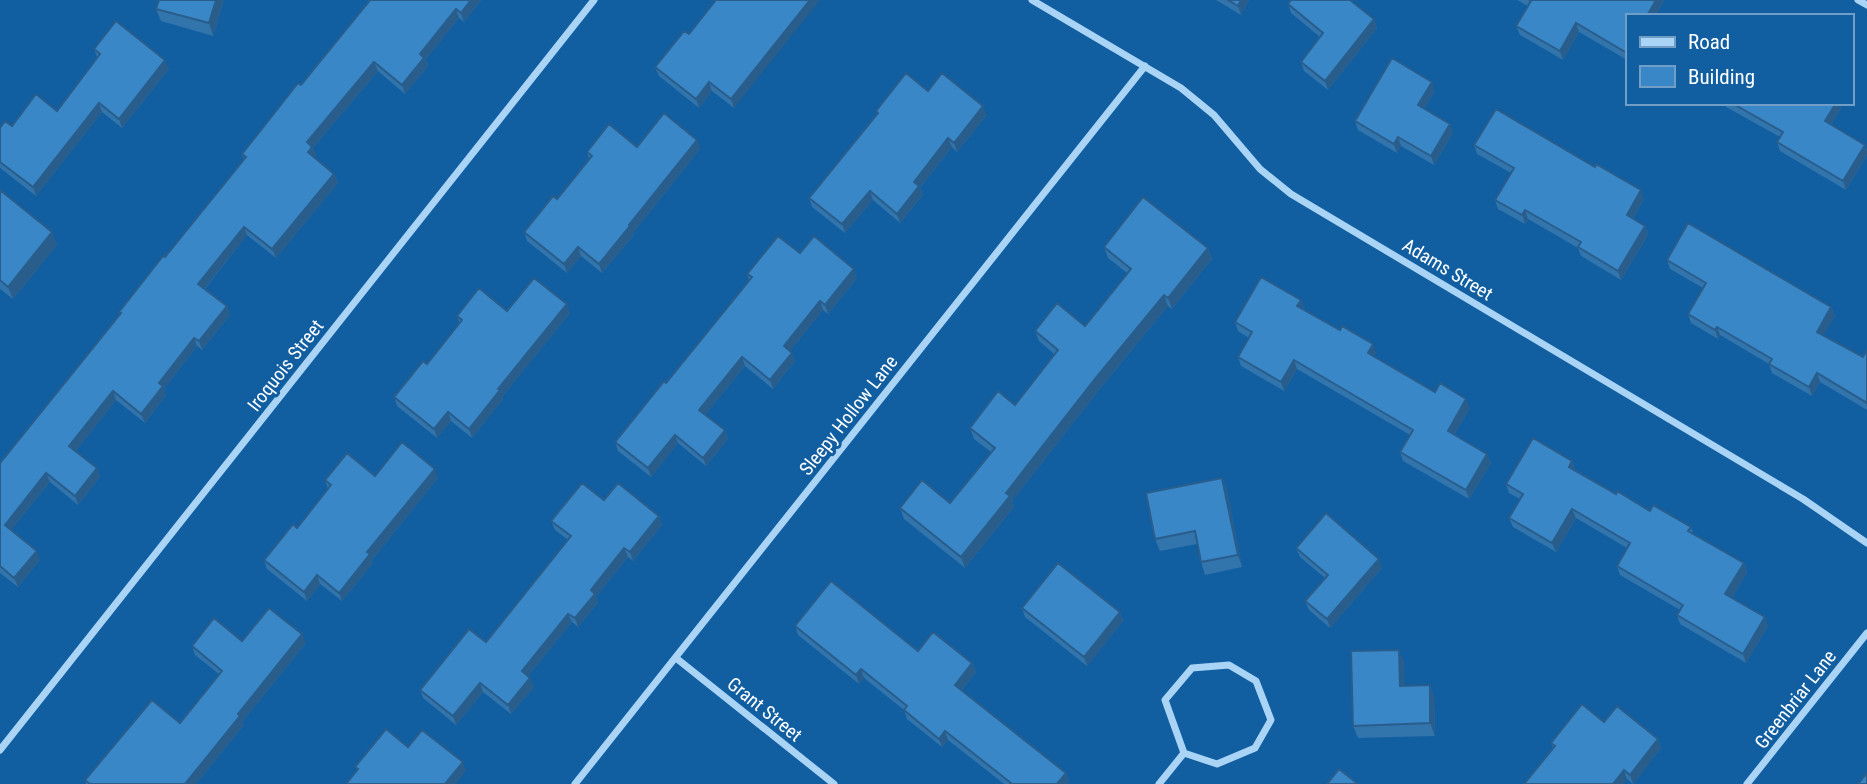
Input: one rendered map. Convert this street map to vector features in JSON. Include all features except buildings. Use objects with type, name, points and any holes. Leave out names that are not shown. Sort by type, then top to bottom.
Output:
[{"type":"street","name":"Iroquois Street","points":[[0,750],[594,0]]},
{"type":"street","name":"Adams Street","points":[[1032,0],[1181,88],[1214,115],[1260,169],[1291,194],[1804,499],[1867,543]]},
{"type":"street","points":[[1858,0],[1867,5]]},
{"type":"street","name":"Sleepy Hollow Lane","points":[[575,784],[1145,66]]},
{"type":"street","name":"Greenbriar Lane","points":[[1747,784],[1867,633]]},
{"type":"street","name":"Grant Street","points":[[676,658],[834,784]]},
{"type":"street","points":[[1229,665],[1256,681],[1271,720],[1255,748],[1217,764],[1184,753],[1165,700],[1192,668],[1229,665]]},
{"type":"street","points":[[1159,784],[1184,753]]}]
